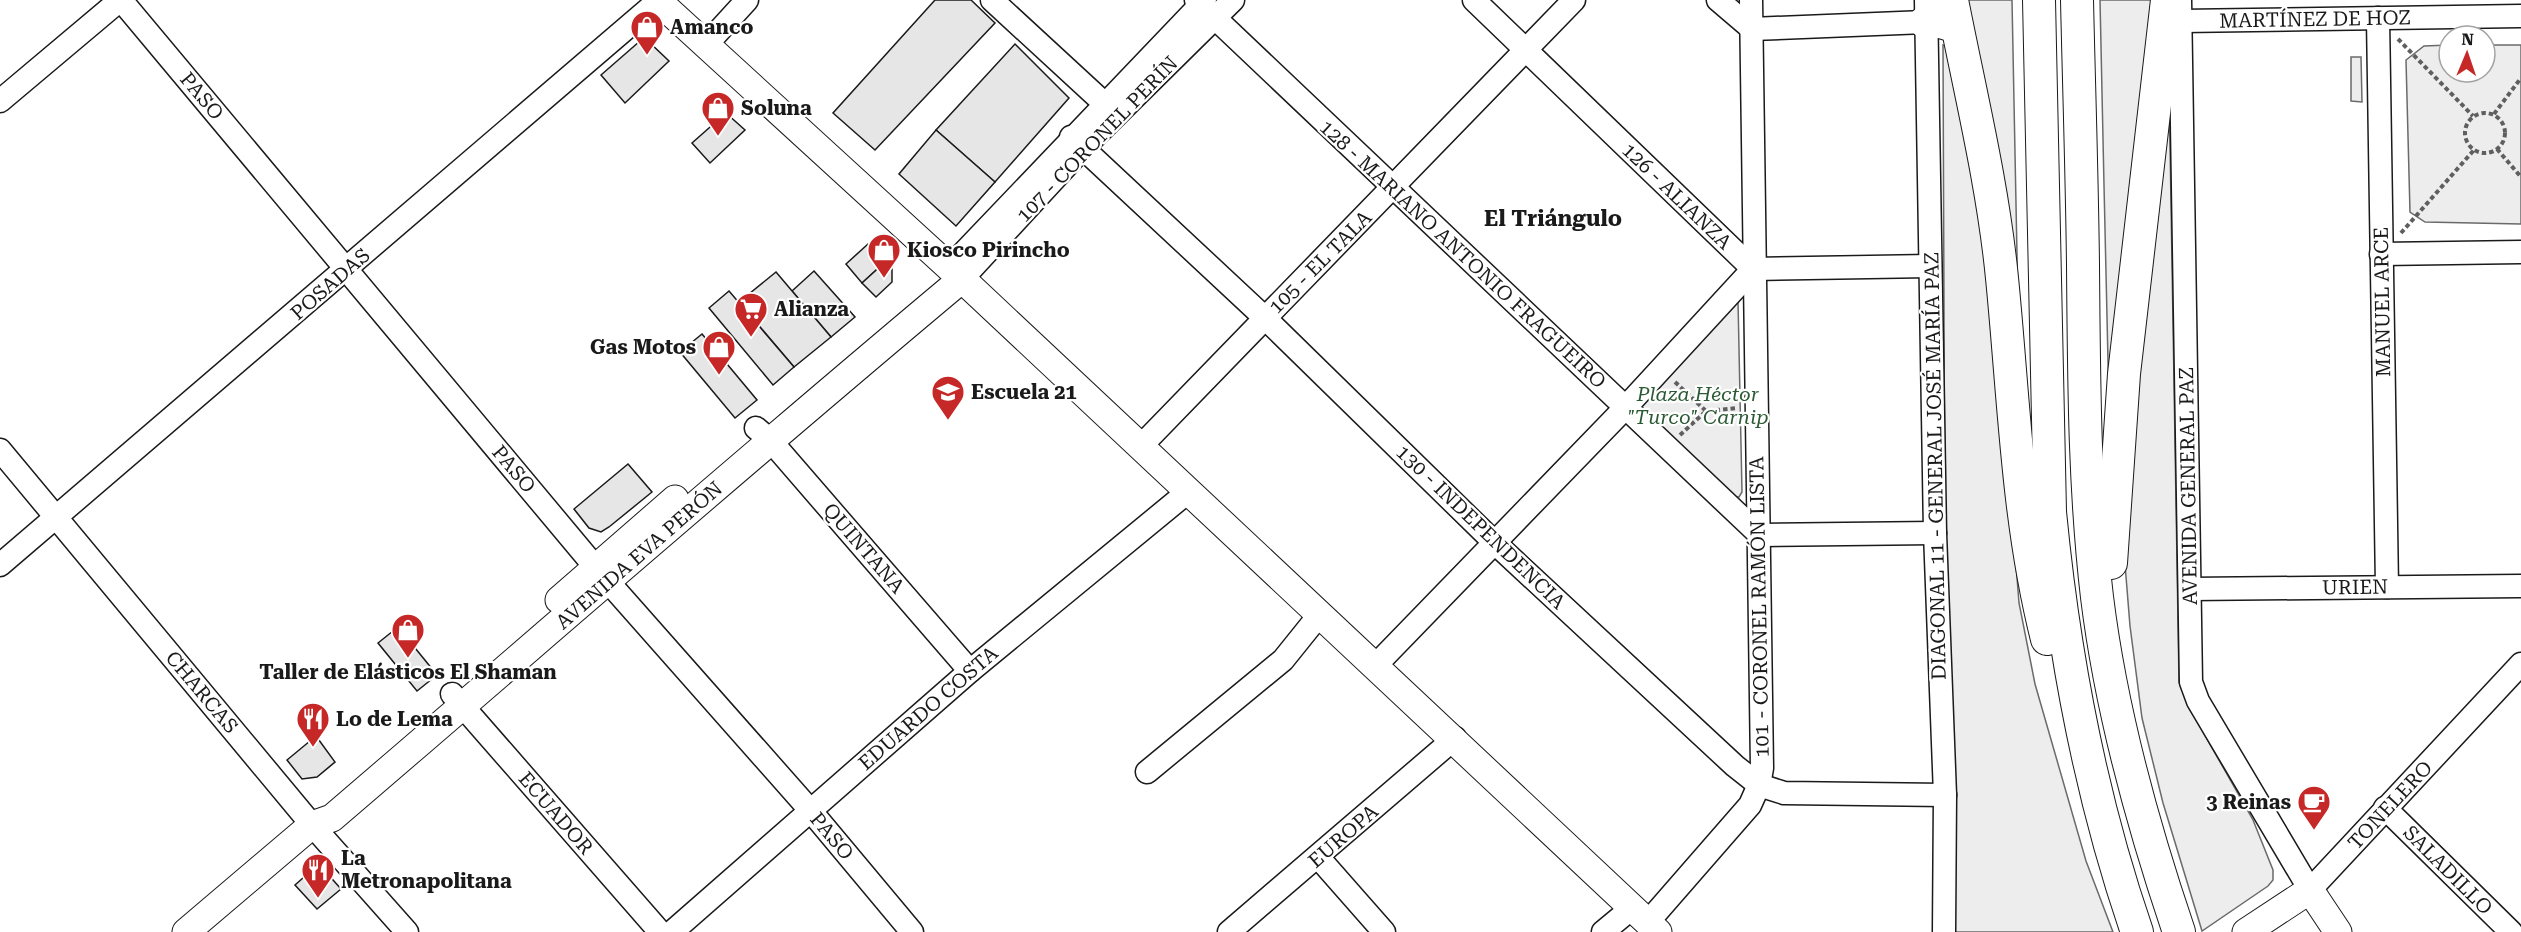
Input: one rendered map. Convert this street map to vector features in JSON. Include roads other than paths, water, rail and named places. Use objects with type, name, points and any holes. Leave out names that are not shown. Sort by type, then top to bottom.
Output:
[{"type":"highway","points":[[2039,0],[2050,512],[2068,655],[2088,762]]},
{"type":"highway","points":[[2077,0],[2089,509],[2097,598],[2126,755],[2145,829],[2179,932]]},
{"type":"highway","points":[[2126,755],[2111,568],[2112,511],[2124,374],[2176,7]]},
{"type":"highway","points":[[1925,11],[1940,22],[1955,13],[1991,198],[2000,265],[2020,494],[2032,580],[2055,671],[2088,762],[2137,932]]},
{"type":"main road","points":[[657,1],[1455,738],[1646,921]]},
{"type":"main road","name":"AVENIDA EVA PERÓN","points":[[186,932],[312,825],[323,806],[458,700],[763,434],[955,274]]},
{"type":"main road","name":"TONELERO","points":[[2246,932],[2310,890]]},
{"type":"main road","name":"AVENIDA GENERAL PAZ","points":[[2310,890],[2337,932]]},
{"type":"street","points":[[0,101],[121,0]]},
{"type":"street","name":"PASO","points":[[121,0],[603,575],[810,810],[912,932]]},
{"type":"street","points":[[706,45],[747,0]]},
{"type":"street","points":[[992,0],[1106,105]]},
{"type":"street","name":"107 - CORONEL PERÍN","points":[[1077,143],[1106,105],[1205,6],[1233,0]]},
{"type":"street","name":"126 - ALIANZA","points":[[1474,0],[1753,268]]},
{"type":"street","name":"105 - EL TALA","points":[[1141,446],[1527,51],[1574,0]]},
{"type":"street","points":[[1718,0],[1752,29],[1925,11]]},
{"type":"street","name":"101 - CORONEL RAMÓN LISTA","points":[[1603,932],[1646,921],[1750,805],[1759,785],[1763,747],[1760,535],[1755,407],[1752,0]]},
{"type":"street","name":"POSADAS","points":[[0,565],[657,1]]},
{"type":"street","name":"107 - CORONEL PERÍN","points":[[955,274],[1205,6]]},
{"type":"street","name":"128 - MARIANO ANTONIO FRAGUEIRO","points":[[1205,6],[1392,189],[1760,535]]},
{"type":"street","name":"MARTÍNEZ DE HOZ","points":[[2176,7],[2378,18],[2521,16]]},
{"type":"street","name":"AVENIDA GENERAL PAZ","points":[[2176,7],[2191,682],[2193,691],[2310,890]]},
{"type":"street","name":"DIAGONAL 11 - GENERAL JOSÉ MARÍA PAZ","points":[[1925,11],[1935,533],[1945,795],[1944,932]]},
{"type":"street","name":"MANUEL ARCE","points":[[2378,18],[2387,587]]},
{"type":"street","name":"130 - INDEPENDENCIA","points":[[1077,143],[1265,318],[1496,544],[1759,785],[1784,793],[1945,795]]},
{"type":"street","points":[[2381,254],[2521,252]]},
{"type":"street","points":[[1375,666],[1496,544],[1753,268],[1930,266]]},
{"type":"street","name":"QUINTANA","points":[[763,434],[970,671]]},
{"type":"street","name":"CHARCAS","points":[[0,450],[312,825],[407,932]]},
{"type":"street","name":"EDUARDO COSTA","points":[[672,932],[970,671],[1189,491]]},
{"type":"street","points":[[1760,535],[1935,533]]},
{"type":"street","name":"URIEN","points":[[2190,589],[2521,586]]},
{"type":"street","points":[[1147,772],[1283,660],[1320,614]]},
{"type":"street","name":"TONELERO","points":[[2310,890],[2521,664]]},
{"type":"street","name":"ECUADOR","points":[[458,700],[660,932]]},
{"type":"street","name":"EUROPA","points":[[1230,932],[1455,738]]},
{"type":"street","name":"SALADILLO","points":[[2385,808],[2511,932]]},
{"type":"street","points":[[1318,857],[1384,932]]},
{"type":"place","name":"Amanco","points":[[647,56]]},
{"type":"place","name":"Soluna","points":[[718,137]]},
{"type":"place","name":"Kiosco Pirincho","points":[[884,279]]},
{"type":"place","name":"Alianza","points":[[751,338]]},
{"type":"place","name":"Gas Motos","points":[[719,376]]},
{"type":"place","name":"Escuela 21","points":[[948,421]]},
{"type":"place","name":"Taller de Elásticos El Shaman","points":[[408,659]]},
{"type":"place","name":"Lo de Lema","points":[[313,748]]},
{"type":"place","name":"3 Reinas","points":[[2314,831]]},
{"type":"place","name":"La Metronapolitana","points":[[318,899]]},
{"type":"district","name":"El Triángulo","points":[[1553,218]]},
{"type":"park label","name":"Plaza Héctor \"Turco\" Carnip","points":[[1698,406]]}]
